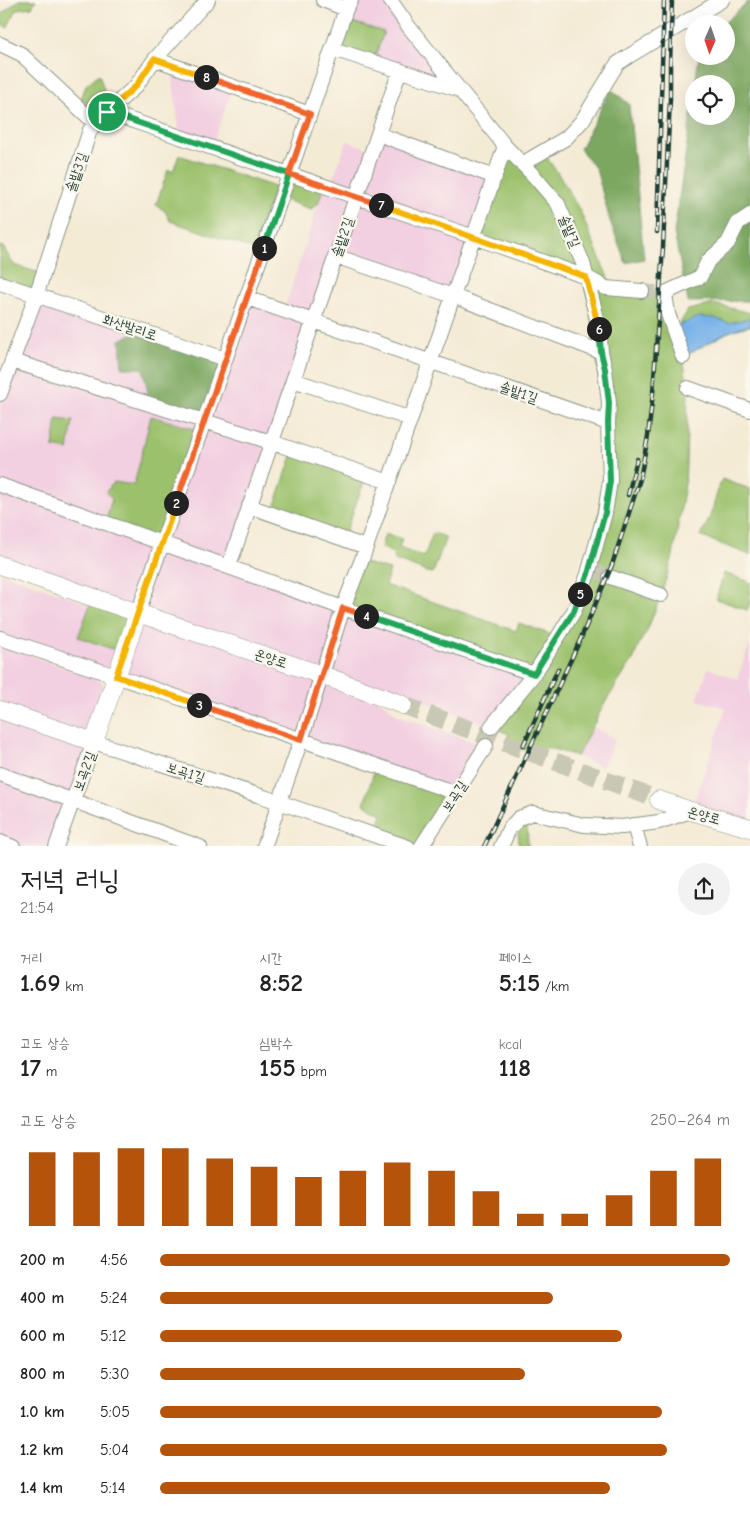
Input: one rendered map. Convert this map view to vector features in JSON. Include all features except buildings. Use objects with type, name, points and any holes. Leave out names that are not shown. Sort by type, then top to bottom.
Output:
[{"type":"main road","name":"온양로","points":[[0,565],[322,674],[403,705]]},
{"type":"main road","points":[[0,710],[94,742],[138,613]]},
{"type":"main road","name":"온양로","points":[[659,800],[691,812],[750,828]]},
{"type":"street","name":"솔밭3길","points":[[0,394],[36,296],[90,130],[136,86],[154,59],[208,0]]},
{"type":"street","points":[[138,613],[349,5],[323,0]]},
{"type":"street","name":"솔밭길","points":[[390,0],[409,27],[506,146],[558,204],[583,263],[599,327],[601,352],[605,369],[609,403],[610,481],[592,570],[574,611],[534,674],[491,727]]},
{"type":"street","points":[[522,164],[566,138],[582,121],[617,64],[722,0]]},
{"type":"street","points":[[0,44],[21,54],[96,124]]},
{"type":"street","points":[[333,49],[461,90]]},
{"type":"street","points":[[154,59],[310,114]]},
{"type":"street","name":"솔밭2길","points":[[228,566],[400,70]]},
{"type":"street","points":[[107,112],[474,236],[586,277],[606,288],[642,291]]},
{"type":"street","points":[[378,134],[495,177]]},
{"type":"street","points":[[264,846],[301,740],[343,608],[506,146]]},
{"type":"street","points":[[683,357],[668,314],[665,293],[700,277],[708,261],[728,243],[738,223],[750,215]]},
{"type":"street","points":[[335,256],[453,296],[601,352]]},
{"type":"street","points":[[0,283],[36,296]]},
{"type":"street","name":"화산발리로","points":[[36,296],[225,359]]},
{"type":"street","name":"솔밭1길","points":[[247,298],[608,423]]},
{"type":"street","points":[[12,361],[271,442],[389,482]]},
{"type":"street","points":[[293,380],[411,418]]},
{"type":"street","points":[[688,388],[750,410]]},
{"type":"street","points":[[0,485],[343,608],[534,674]]},
{"type":"street","points":[[249,506],[366,547]]},
{"type":"street","points":[[610,576],[661,595]]},
{"type":"street","points":[[0,638],[456,793]]},
{"type":"street","name":"보곡2길","points":[[56,846],[94,742]]},
{"type":"street","name":"보곡1길","points":[[94,742],[408,846]]},
{"type":"street","name":"보곡길","points":[[421,846],[486,746]]},
{"type":"street","name":"보곡2길","points":[[0,774],[73,800]]},
{"type":"street","points":[[73,800],[200,846]]},
{"type":"street","points":[[501,846],[509,829],[519,818],[533,813],[584,825],[622,827],[659,822],[691,812]]},
{"type":"street","points":[[634,825],[640,846]]},
{"type":"street","points":[[0,842],[13,846]]},
{"type":"shaded area","points":[[353,0],[390,0],[461,90],[374,62],[383,32],[343,19]]},
{"type":"shaded area","points":[[171,65],[233,86],[212,147],[180,137]]},
{"type":"shaded area","points":[[378,134],[495,177],[453,296],[336,257],[229,566],[534,674],[491,727],[403,693],[375,695],[397,715],[486,746],[456,793],[116,676],[137,613],[0,565],[0,394],[36,296],[225,359],[247,298],[284,310],[324,186],[330,187],[347,141],[372,150]]},
{"type":"shaded area","points":[[0,572],[123,616],[115,662],[103,668],[0,635]]},
{"type":"shaded area","points":[[750,643],[750,828],[691,811],[726,708],[697,700],[708,668],[737,679]]},
{"type":"shaded area","points":[[0,644],[102,682],[107,693],[95,728],[83,734],[0,705]]},
{"type":"shaded area","points":[[0,713],[94,742],[56,846],[0,846]]},
{"type":"shaded area","points":[[594,727],[615,739],[603,767],[577,756]]},
{"type":"green space","points":[[19,0],[36,0],[32,7],[17,9],[7,28],[0,22],[0,15]]},
{"type":"green space","points":[[750,0],[750,301],[688,302],[674,233],[690,125],[735,125],[735,75],[696,75],[698,65],[735,65],[735,15],[733,15]]},
{"type":"green space","points":[[343,19],[384,32],[375,57],[333,49]]},
{"type":"green space","points":[[99,74],[108,102],[96,111],[81,99],[86,85]]},
{"type":"green space","points":[[611,89],[629,104],[644,259],[626,263],[610,221],[596,169],[580,149]]},
{"type":"green space","points":[[505,146],[522,163],[543,152],[580,211],[612,287],[665,293],[672,337],[688,310],[714,304],[750,313],[750,326],[732,330],[683,357],[688,388],[686,465],[685,484],[673,556],[647,631],[639,644],[634,658],[606,701],[577,756],[545,747],[541,756],[506,743],[509,734],[491,727],[534,675],[343,608],[361,562],[390,570],[385,585],[516,631],[519,623],[558,637],[589,569],[610,456],[586,277],[474,237]]},
{"type":"green space","points":[[179,155],[275,187],[253,249],[170,221],[165,211],[156,205],[168,170],[173,171]]},
{"type":"green space","points":[[289,174],[324,186],[318,204],[311,209],[281,199]]},
{"type":"green space","points":[[0,246],[3,247],[14,265],[43,274],[36,296],[0,283]]},
{"type":"green space","points":[[139,330],[225,359],[203,420],[150,403],[143,368],[122,368],[120,340]]},
{"type":"green space","points":[[151,416],[198,430],[160,539],[106,520],[112,499],[106,492],[114,482],[134,485]]},
{"type":"green space","points":[[57,419],[73,421],[68,450],[53,447]]},
{"type":"green space","points":[[294,450],[367,474],[343,539],[272,514]]},
{"type":"green space","points":[[722,479],[750,489],[750,555],[700,536],[710,516]]},
{"type":"green space","points":[[433,533],[446,537],[433,573],[395,560],[394,554],[381,547],[385,534],[402,539],[399,548],[424,557]]},
{"type":"green space","points":[[724,573],[750,582],[750,603],[747,610],[716,599]]},
{"type":"green space","points":[[93,597],[138,613],[124,653],[78,637]]},
{"type":"green space","points":[[376,765],[456,793],[421,846],[408,846],[375,835],[382,814],[364,804]]},
{"type":"green space","points":[[527,815],[528,846],[519,846],[517,820]]},
{"type":"water","points":[[699,317],[714,318],[729,323],[750,318],[750,325],[726,333],[683,357],[673,328]]},
{"type":"tunnel","points":[[642,291],[665,293]]},
{"type":"tunnel","points":[[595,571],[610,577]]},
{"type":"tunnel","points":[[403,705],[659,800]]},
{"type":"railway","points":[[657,232],[664,0]]},
{"type":"railway","points":[[484,846],[581,638],[612,565],[640,479],[653,393],[663,247],[670,99],[672,0]]},
{"type":"railway","points":[[628,495],[637,459]]},
{"type":"railway","points":[[523,746],[558,669]]},
{"type":"route","points":[[107,112],[136,86],[154,59],[233,86],[310,114],[289,174],[474,236],[586,277],[599,327],[609,403],[610,481],[605,513],[588,574],[574,611],[534,674],[343,608],[301,740],[116,676],[289,174],[107,112]]}]
